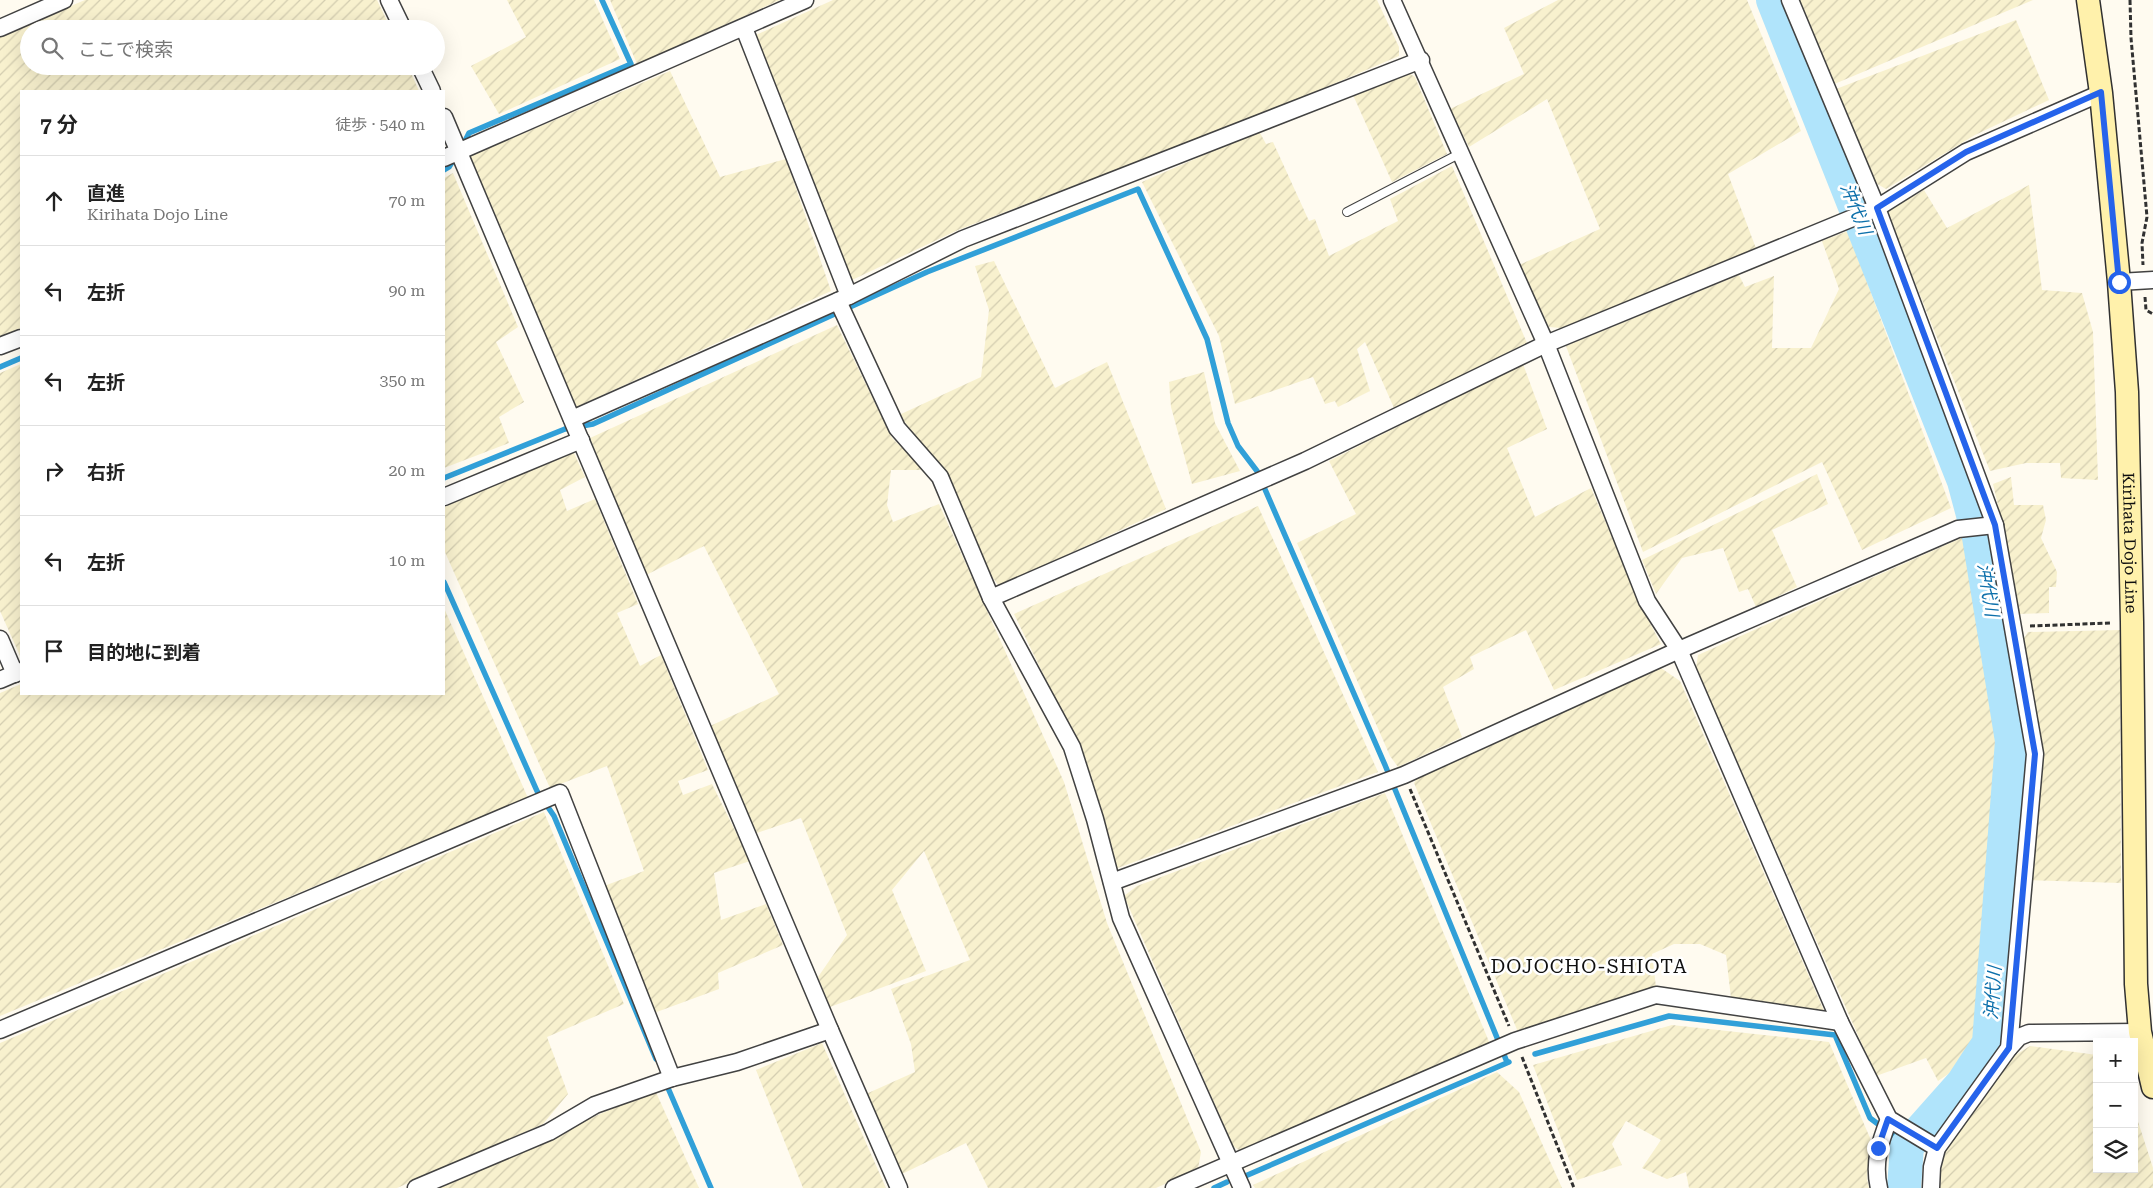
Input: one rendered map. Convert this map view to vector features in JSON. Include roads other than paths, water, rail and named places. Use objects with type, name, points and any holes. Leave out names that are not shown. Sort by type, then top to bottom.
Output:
[{"type":"main road","name":"Kirihata Dojo Line","points":[[2088,0],[2101,92],[2119,282],[2127,392],[2132,622],[2136,984],[2140,1032],[2153,1087]]},
{"type":"street","points":[[21,20],[64,0]]},
{"type":"street","points":[[389,0],[399,20]]},
{"type":"street","points":[[445,158],[805,0]]},
{"type":"street","points":[[1392,0],[1421,60],[1546,344],[1647,600],[1679,650],[1840,1022],[1888,1119],[1937,1148]]},
{"type":"street","points":[[1790,0],[1877,208],[1995,525],[2035,754],[2009,1048]]},
{"type":"street","points":[[0,28],[20,20]]},
{"type":"street","points":[[744,28],[843,299],[897,428],[940,477],[992,598],[1072,747],[1095,819],[1121,918],[1242,1188]]},
{"type":"street","points":[[572,419],[843,299],[963,239],[1421,60]]},
{"type":"street","points":[[424,75],[432,90]]},
{"type":"street","points":[[992,598],[1304,461],[1546,344],[1877,208],[1966,152],[2101,92]]},
{"type":"street","points":[[445,118],[830,1030],[899,1188]]},
{"type":"street","points":[[2119,282],[2149,280]]},
{"type":"street","points":[[0,346],[20,338]]},
{"type":"street","points":[[445,496],[581,440]]},
{"type":"street","points":[[1112,882],[1404,775],[1679,650],[1958,529],[1995,525]]},
{"type":"street","points":[[0,639],[12,675]]},
{"type":"street","points":[[0,1030],[560,793],[672,1078]]},
{"type":"street","points":[[1174,1188],[1515,1041],[1656,995],[1840,1022]]},
{"type":"street","points":[[416,1188],[549,1132],[595,1105],[672,1078],[737,1062],[830,1030]]},
{"type":"street","points":[[1931,1188],[1932,1167],[1937,1148],[2009,1048],[2019,1037],[2029,1033],[2140,1032]]},
{"type":"street","points":[[1879,1188],[1876,1176],[1878,1148],[1888,1119]]},
{"type":"lane","points":[[1347,212],[1462,153]]},
{"type":"waterway","points":[[463,145],[469,133],[631,64],[602,0]]},
{"type":"waterway","name":"沖代川","points":[[1773,0],[1964,481],[1979,537],[2012,741],[1989,1043],[1963,1083],[1907,1146],[1904,1188]]},
{"type":"waterway","points":[[445,169],[454,159]]},
{"type":"waterway","points":[[445,478],[565,429],[593,424],[927,272],[1138,189],[1207,339],[1228,423],[1238,446],[1257,471],[1385,765],[1507,1062]]},
{"type":"waterway","points":[[0,367],[20,358]]},
{"type":"waterway","points":[[445,584],[537,791],[554,816],[656,1059]]},
{"type":"waterway","points":[[1535,1054],[1669,1016],[1835,1035],[1870,1118],[1907,1146]]},
{"type":"waterway","points":[[1243,1177],[1509,1062]]},
{"type":"waterway","points":[[665,1081],[711,1188]]},
{"type":"waterway","points":[[1214,1188],[1227,1182]]},
{"type":"district","name":"DOJOCHO-SHIOTA","points":[[1589,966]]}]
